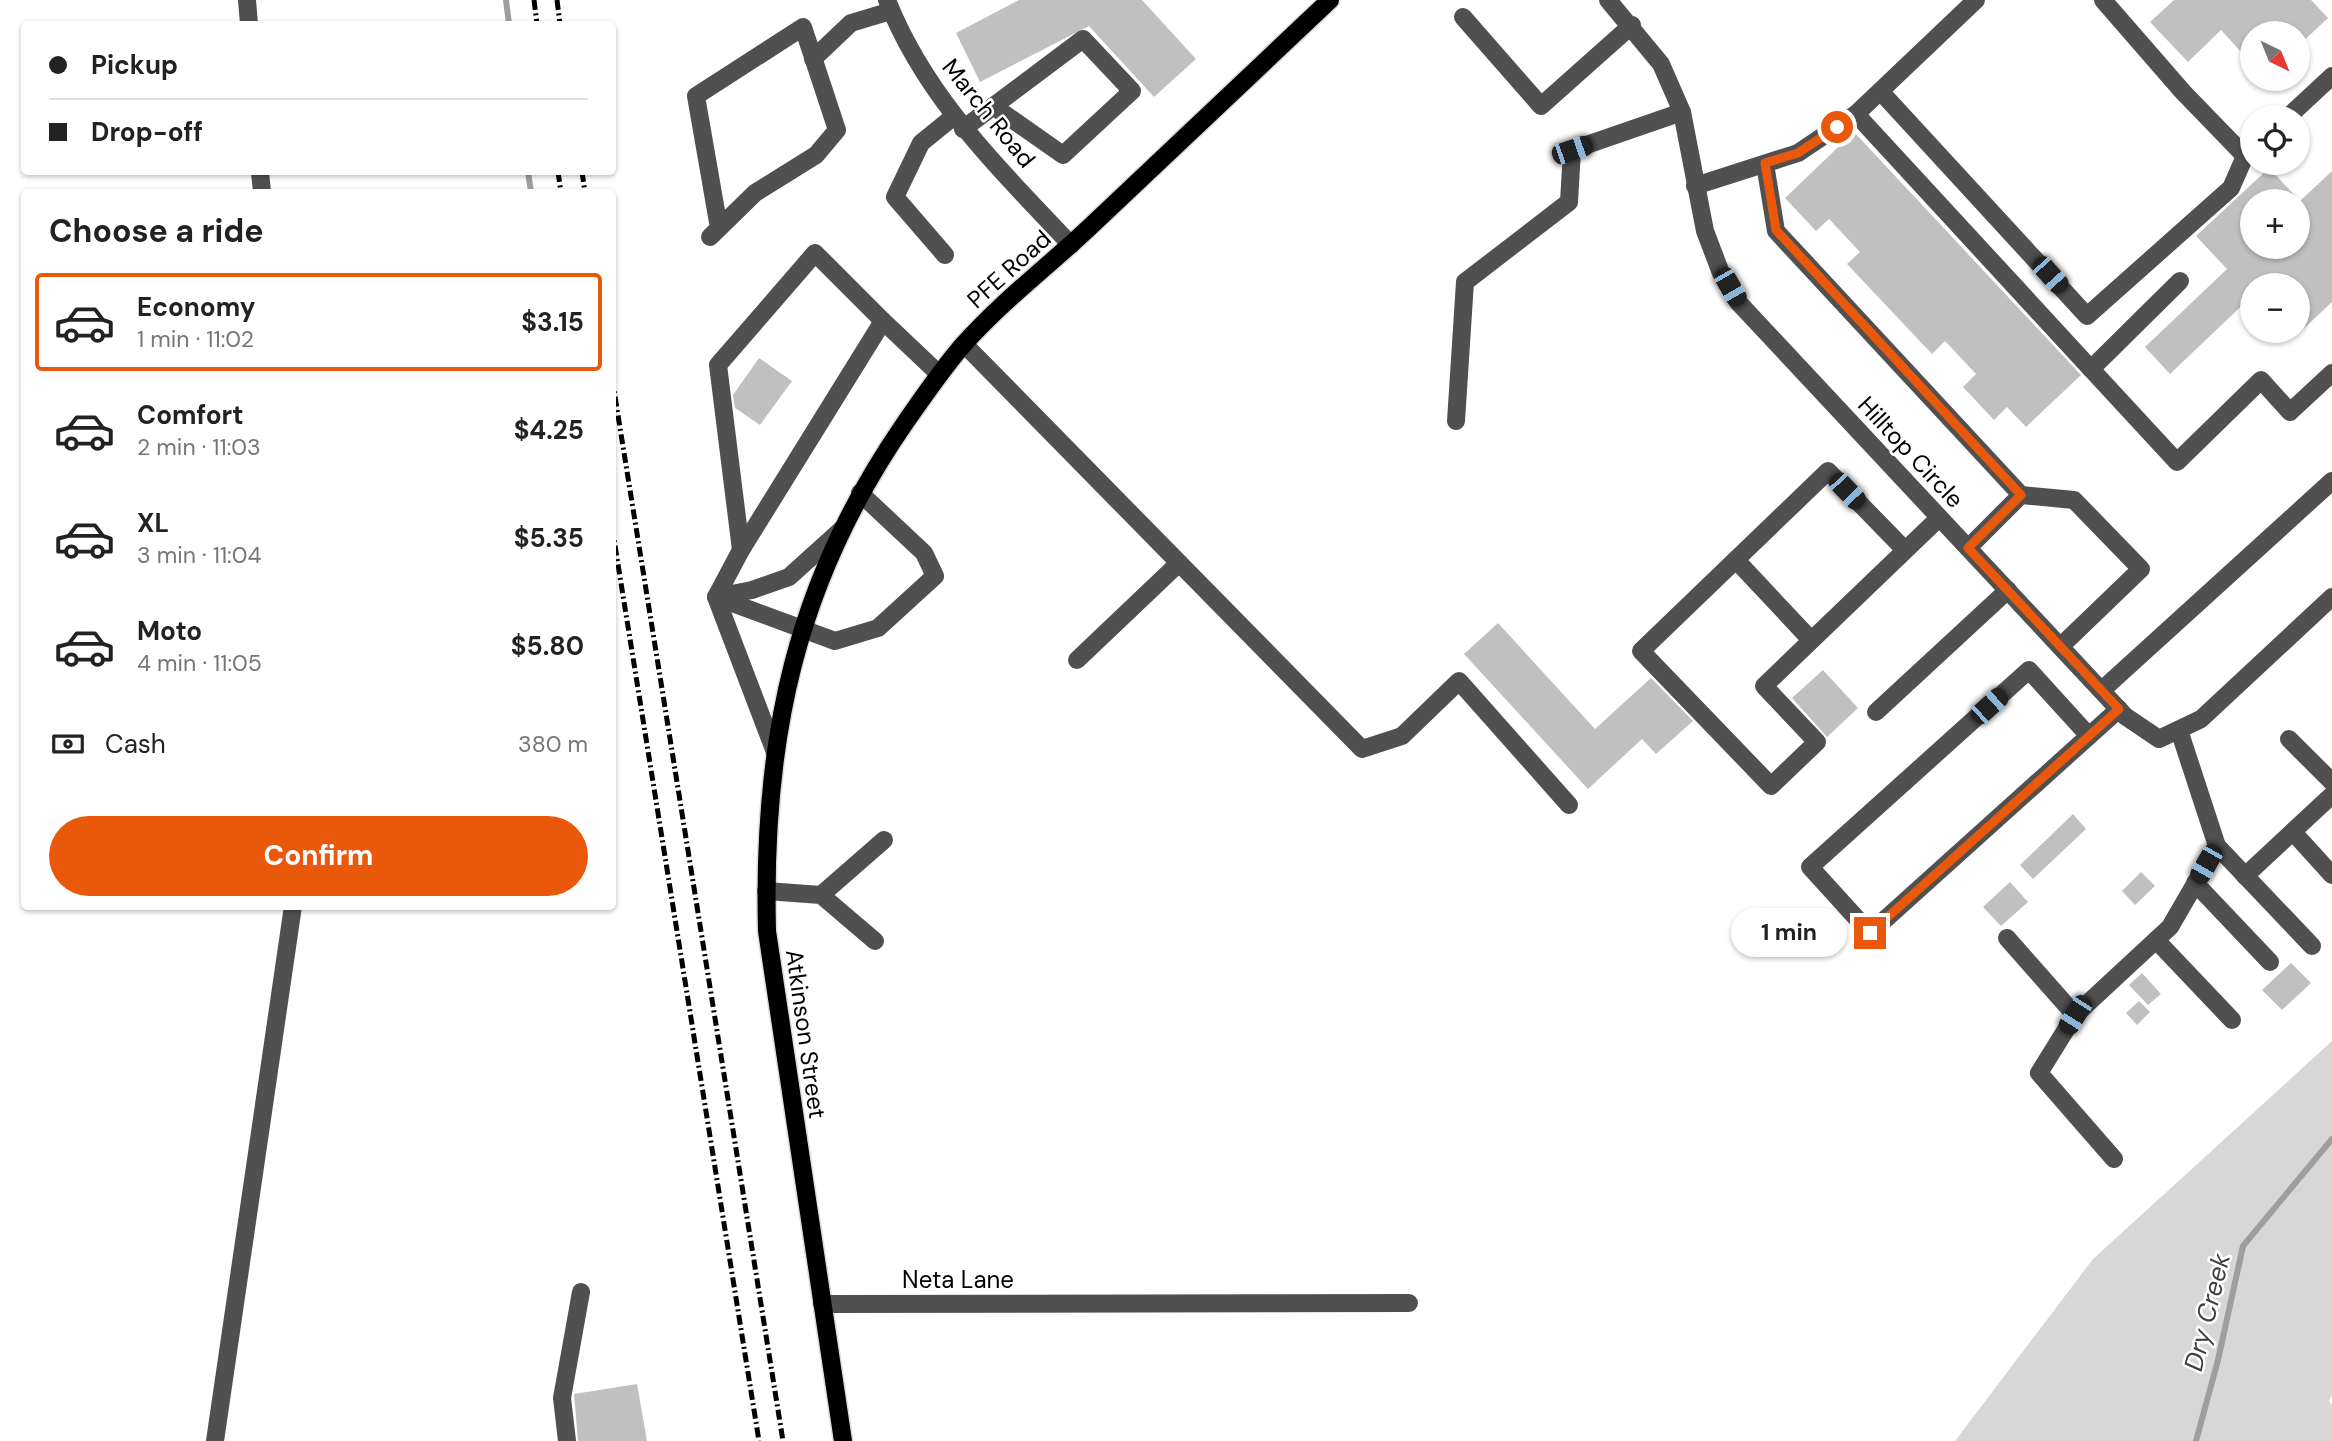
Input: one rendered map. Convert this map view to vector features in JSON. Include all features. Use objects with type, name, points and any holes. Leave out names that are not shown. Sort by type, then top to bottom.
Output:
[{"type":"main road","name":"PFE Road","points":[[801,631],[820,575],[860,494],[939,374],[964,344],[1016,291],[1071,245],[1330,0]]},
{"type":"main road","name":"Atkinson Street","points":[[801,631],[775,752],[768,808],[767,931],[782,1049],[843,1441]]},
{"type":"street","points":[[247,0],[249,21]]},
{"type":"street","name":"Hilltop Circle","points":[[1608,0],[1632,25],[1661,64],[1682,112],[1693,155],[1695,186],[1705,231],[1721,273],[1738,302],[2119,709],[2159,739],[2201,719],[2332,597]]},
{"type":"street","points":[[1695,186],[1798,153],[1856,114],[1976,0]]},
{"type":"street","points":[[2103,0],[2183,92],[2240,145]]},
{"type":"street","points":[[813,59],[851,23],[889,6]]},
{"type":"street","name":"March Road","points":[[889,6],[912,56],[958,123],[1071,245]]},
{"type":"street","points":[[1464,17],[1541,106],[1632,25]]},
{"type":"street","points":[[803,27],[813,59],[837,130],[816,155],[755,193],[715,232],[696,96],[803,27]]},
{"type":"street","points":[[945,255],[895,197],[921,143],[993,106],[1083,39],[1132,92],[1063,155],[993,106]]},
{"type":"street","points":[[2300,105],[2332,76]]},
{"type":"street","points":[[1881,92],[2087,316],[2231,188],[2240,170]]},
{"type":"street","points":[[1456,421],[1465,282],[1569,202],[1572,150],[1682,112]]},
{"type":"street","points":[[1856,114],[2177,462],[2261,380],[2290,412],[2332,373]]},
{"type":"street","points":[[1765,163],[1776,230],[2021,495],[2074,500],[2141,569],[2061,646]]},
{"type":"street","points":[[741,550],[718,365],[816,253],[939,374]]},
{"type":"street","points":[[2091,369],[2180,281]]},
{"type":"street","points":[[775,752],[716,597],[741,550],[883,321]]},
{"type":"street","points":[[964,344],[1362,749],[1402,736],[1459,681],[1569,805]]},
{"type":"street","points":[[1905,551],[1828,471],[1641,651],[1771,786],[1818,742],[1763,686],[1905,551],[1939,518]]},
{"type":"street","points":[[2102,690],[2332,481]]},
{"type":"street","points":[[716,597],[801,631],[835,641],[878,628],[936,576],[924,553],[860,494]]},
{"type":"street","points":[[1968,548],[2021,495]]},
{"type":"street","points":[[716,597],[752,590],[789,577],[841,530]]},
{"type":"street","points":[[1736,560],[1811,640]]},
{"type":"street","points":[[1077,660],[1179,564]]},
{"type":"street","points":[[1877,712],[2008,590]]},
{"type":"street","points":[[2089,736],[2029,670],[1810,867],[1870,933],[2089,736],[2119,709]]},
{"type":"street","points":[[2179,730],[2217,846],[2312,946]]},
{"type":"street","points":[[2289,739],[2332,782]]},
{"type":"street","points":[[2245,876],[2332,795]]},
{"type":"street","points":[[2293,832],[2332,875]]},
{"type":"street","points":[[821,895],[884,841]]},
{"type":"street","points":[[2114,1160],[2039,1073],[2075,1015],[2170,927],[2217,846]]},
{"type":"street","points":[[2195,883],[2270,962]]},
{"type":"street","points":[[766,891],[821,895],[875,941]]},
{"type":"street","points":[[215,1441],[292,910]]},
{"type":"street","points":[[2007,938],[2075,1015]]},
{"type":"street","points":[[2156,940],[2232,1020]]},
{"type":"street","points":[[567,1441],[562,1398],[581,1292]]},
{"type":"street","name":"Neta Lane","points":[[822,1304],[1409,1303]]},
{"type":"shaded area","points":[[2332,1041],[2332,1395],[2329,1401],[2332,1405],[2332,1441],[1955,1441],[2093,1259]]},
{"type":"building","points":[[1019,0],[1142,0],[1196,59],[1154,97],[1089,26],[980,82],[956,33]]},
{"type":"building","points":[[2174,0],[2311,0],[2328,18],[2310,35],[2310,21],[2240,21],[2240,51],[2221,30],[2188,62],[2150,22]]},
{"type":"building","points":[[1854,132],[2081,375],[2026,427],[2007,407],[1994,420],[1963,387],[1976,374],[1945,341],[1932,354],[1847,264],[1860,252],[1829,219],[1816,231],[1785,198]]},
{"type":"building","points":[[2332,171],[2332,302],[2310,323],[2310,273],[2240,273],[2240,307],[2170,374],[2145,347],[2227,269],[2196,236],[2240,195],[2240,259],[2310,259],[2310,192]]},
{"type":"building","points":[[2261,175],[2276,175],[2289,189],[2246,189]]},
{"type":"building","points":[[759,358],[792,381],[760,425],[735,408],[733,395]]},
{"type":"building","points":[[1498,623],[1595,729],[1651,678],[1693,721],[1656,754],[1642,739],[1588,789],[1464,654]]},
{"type":"building","points":[[1823,670],[1858,708],[1827,737],[1792,698]]},
{"type":"building","points":[[2073,814],[2086,829],[2033,879],[2020,865]]},
{"type":"building","points":[[2141,872],[2155,886],[2135,905],[2122,891]]},
{"type":"building","points":[[2010,882],[2028,902],[2001,926],[1983,907]]},
{"type":"building","points":[[2291,963],[2311,983],[2282,1010],[2262,990]]},
{"type":"building","points":[[2142,973],[2161,994],[2148,1005],[2129,985]]},
{"type":"building","points":[[2139,1001],[2150,1012],[2137,1025],[2126,1013]]},
{"type":"building","points":[[637,1384],[647,1441],[578,1441],[574,1394]]},
{"type":"waterway","points":[[506,0],[509,21]]},
{"type":"waterway","points":[[528,175],[531,189]]},
{"type":"waterway","name":"Dry Creek","points":[[2196,1441],[2218,1360],[2243,1246],[2332,1139]]},
{"type":"railway","points":[[534,0],[537,21]]},
{"type":"railway","points":[[557,0],[560,21]]},
{"type":"railway","points":[[558,175],[561,189]]},
{"type":"railway","points":[[582,175],[585,189]]},
{"type":"railway","points":[[616,403],[783,1441]]},
{"type":"railway","points":[[616,552],[759,1441]]},
{"type":"route","points":[[1837,127],[1798,153],[1765,163],[1776,230],[2021,495],[1968,548],[2119,709],[1870,933]]}]
